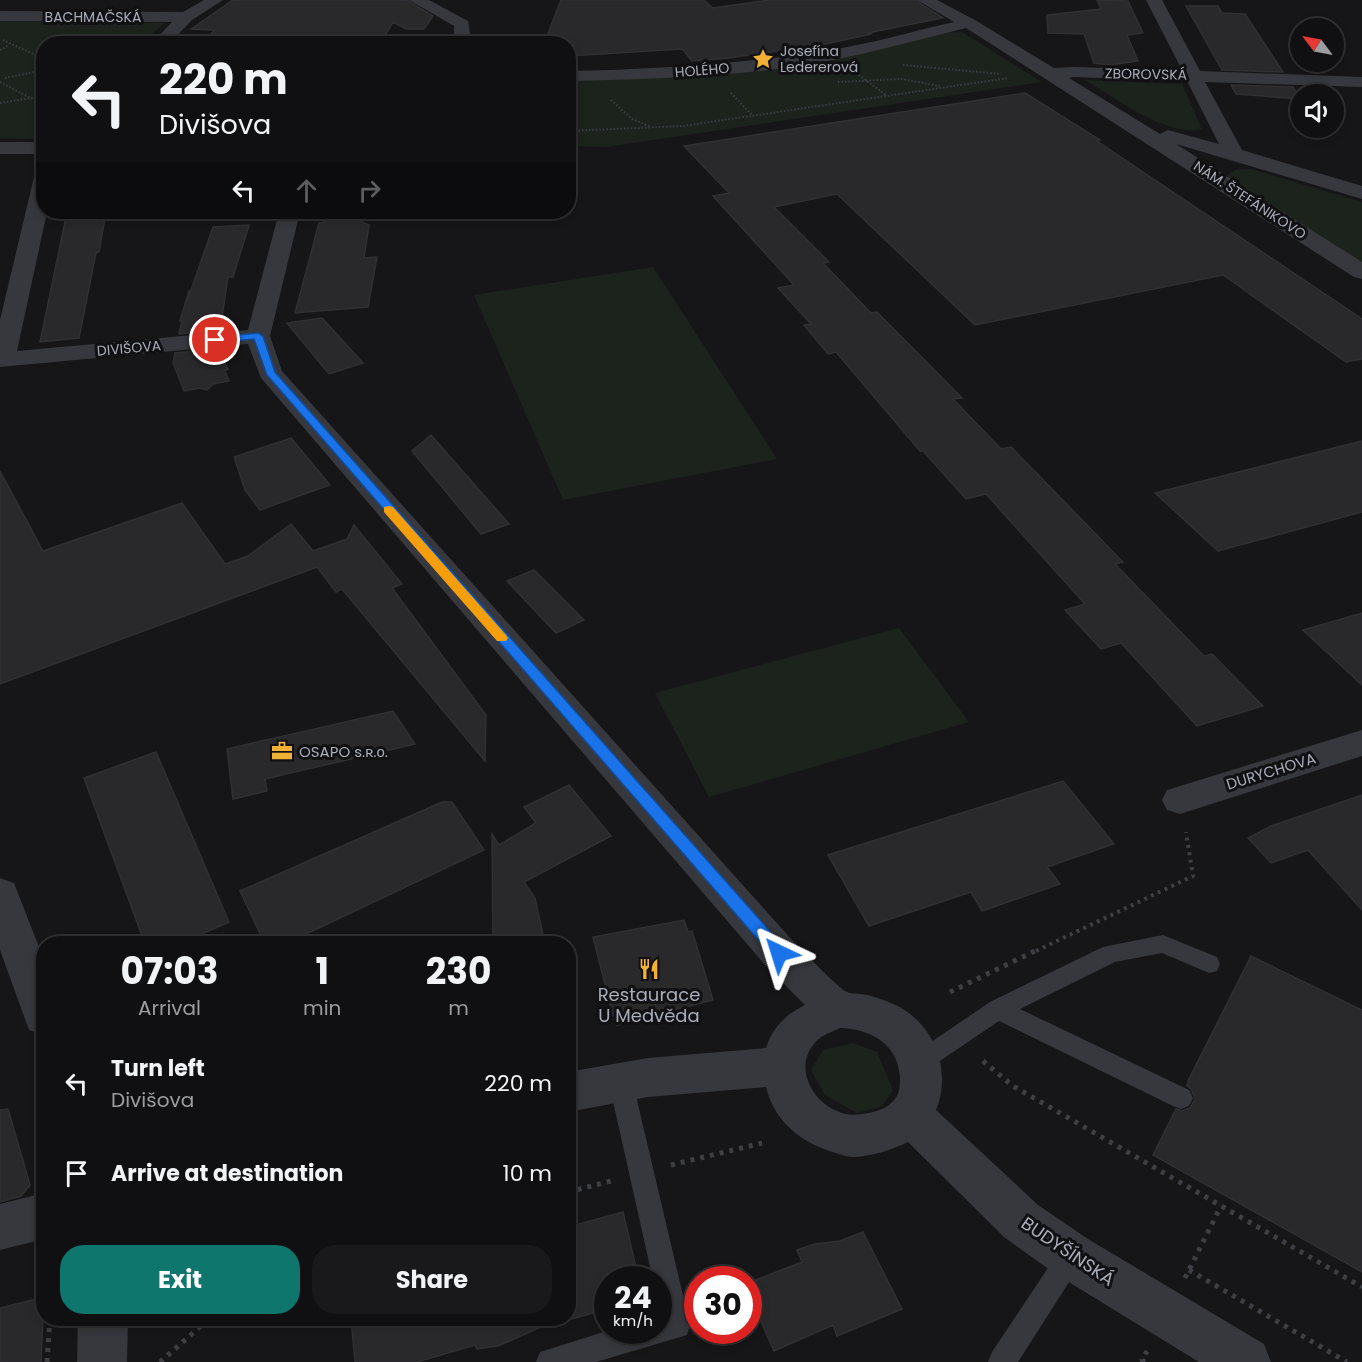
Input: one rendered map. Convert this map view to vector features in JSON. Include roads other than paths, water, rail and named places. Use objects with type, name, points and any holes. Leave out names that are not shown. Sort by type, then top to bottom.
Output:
[{"type":"street","points":[[167,36],[186,17],[215,0]]},
{"type":"street","points":[[417,0],[462,24],[460,36]]},
{"type":"street","name":"NÁM. ŠTEFÁNIKOVO","points":[[926,0],[969,23],[1139,129],[1362,272]]},
{"type":"street","name":"ZBOROVSKÁ","points":[[1049,74],[1073,72],[1194,76],[1154,0]]},
{"type":"street","name":"BACHMAČSKÁ","points":[[0,16],[186,17]]},
{"type":"street","name":"HOLÉHO","points":[[576,77],[664,74],[831,55],[969,23]]},
{"type":"street","points":[[1194,76],[1362,82]]},
{"type":"street","name":"NÁM. ŠTEFÁNIKOVO","points":[[1194,76],[1234,154]]},
{"type":"street","name":"NÁM. ŠTEFÁNIKOVO","points":[[1139,129],[1234,154],[1362,193]]},
{"type":"street","points":[[0,148],[36,148]]},
{"type":"street","points":[[1,359],[36,211]]},
{"type":"street","points":[[288,219],[258,336],[270,373],[779,953],[837,1010]]},
{"type":"street","name":"DIVIŠOVA","points":[[1,359],[258,336]]},
{"type":"street","name":"DURYCHOVA","points":[[1180,800],[1362,743]]},
{"type":"street","points":[[0,894],[36,995]]},
{"type":"street","points":[[837,1010],[858,1011],[888,1022],[912,1044],[920,1062],[923,1081],[919,1099],[910,1116],[892,1128],[871,1136],[848,1136],[826,1130],[806,1116],[792,1099],[782,1067],[789,1041],[801,1026],[817,1016],[837,1010]]},
{"type":"street","points":[[576,1090],[620,1079],[710,1070],[782,1067]]},
{"type":"street","name":"BUDYŠÍNSKÁ","points":[[910,1116],[1021,1221],[1071,1256],[1246,1362]]},
{"type":"street","points":[[0,1227],[36,1218]]},
{"type":"street","points":[[102,1362],[103,1326]]},
{"type":"lane","points":[[920,1062],[998,1009],[1111,953],[1163,944],[1209,964]]},
{"type":"lane","points":[[998,1009],[1181,1098]]},
{"type":"lane","points":[[620,1079],[663,1266]]},
{"type":"lane","points":[[1002,1362],[1071,1256]]},
{"type":"lane","points":[[672,1303],[677,1325],[672,1326]]},
{"type":"lane","points":[[550,1362],[611,1344]]},
{"type":"place","name":"Josefína Ledererová","points":[[763,59]]},
{"type":"place","name":"OSAPO s.ʀ.ᴏ.","points":[[282,751]]},
{"type":"place","name":"Restaurace U Medvěda","points":[[649,969]]}]
